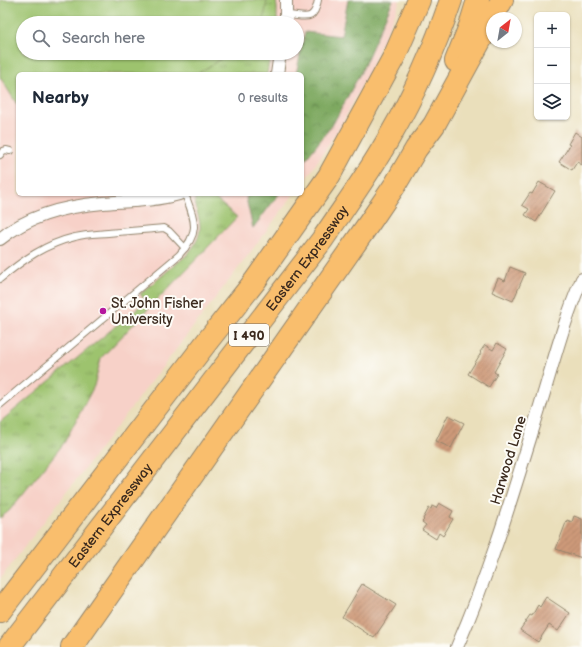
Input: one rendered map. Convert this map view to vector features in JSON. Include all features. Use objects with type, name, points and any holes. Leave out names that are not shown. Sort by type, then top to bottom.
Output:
[{"type":"highway","name":"Eastern Expressway","points":[[0,611],[255,281],[329,176],[395,55],[419,0]]},
{"type":"highway","name":"Eastern Expressway","points":[[9,647],[317,246],[359,186],[390,136],[416,87],[451,0]]},
{"type":"highway","points":[[416,149],[470,26],[478,0]]},
{"type":"highway","points":[[495,12],[502,0]]},
{"type":"highway","points":[[72,647],[395,185],[416,149],[434,125],[486,29]]},
{"type":"street","points":[[286,0],[286,16]]},
{"type":"street","points":[[276,72],[279,60]]},
{"type":"street","points":[[0,238],[16,227],[32,219],[52,212],[82,205],[143,201],[172,196]]},
{"type":"street","name":"Harwood Lane","points":[[458,647],[501,531],[562,334],[582,279]]},
{"type":"lane","points":[[304,17],[314,14],[317,8],[318,0]]},
{"type":"lane","points":[[0,155],[3,151],[10,151]]},
{"type":"lane","points":[[0,405],[179,255],[191,239],[195,229],[194,216],[186,196]]},
{"type":"lane","points":[[1,276],[39,250],[74,237],[164,228],[169,231],[185,248]]},
{"type":"shaded area","name":"St. John Fisher University","points":[[0,0],[400,0],[369,72],[342,124],[304,181],[304,72],[16,72],[16,196],[292,196],[0,579]]},
{"type":"green space","points":[[0,0],[267,0],[264,16],[16,16],[16,60],[219,60],[200,72],[16,72],[16,103],[0,77]]},
{"type":"green space","points":[[267,0],[276,0],[277,16],[263,16]]},
{"type":"green space","points":[[348,0],[393,0],[362,70],[333,124],[304,161],[304,72],[296,72],[299,60],[304,60],[305,32],[341,36]]},
{"type":"green space","points":[[219,60],[270,60],[267,72],[200,72]]},
{"type":"green space","points":[[196,196],[212,196],[237,217],[101,358],[94,386],[64,443],[9,511],[0,518],[0,422],[146,301],[140,294],[189,253],[197,240],[200,230]]},
{"type":"green space","points":[[248,196],[277,196],[253,228],[246,198]]},
{"type":"building","points":[[575,132],[582,137],[582,165],[577,162],[572,170],[559,162],[570,145],[568,144]]},
{"type":"building","points":[[539,182],[555,191],[536,222],[525,215],[529,209],[522,205],[530,193],[532,194]]},
{"type":"building","points":[[510,267],[525,273],[513,301],[492,292],[498,278],[505,281]]},
{"type":"building","points":[[497,343],[507,349],[494,372],[497,374],[489,387],[468,374],[485,345],[493,350]]},
{"type":"building","points":[[448,415],[464,423],[451,448],[436,441]]},
{"type":"building","points":[[439,503],[453,511],[450,517],[453,519],[443,536],[439,533],[436,539],[422,530],[426,525],[422,522],[429,508],[431,509],[432,506],[436,508]]},
{"type":"building","points":[[574,516],[582,519],[582,558],[556,549],[567,520],[572,522]]},
{"type":"building","points":[[362,584],[396,605],[374,638],[342,617]]},
{"type":"building","points":[[546,597],[570,613],[558,631],[549,625],[538,642],[520,630],[530,615],[532,616],[538,605],[540,607]]},
{"type":"place","name":"St. John Fisher University","points":[[103,311]]}]
